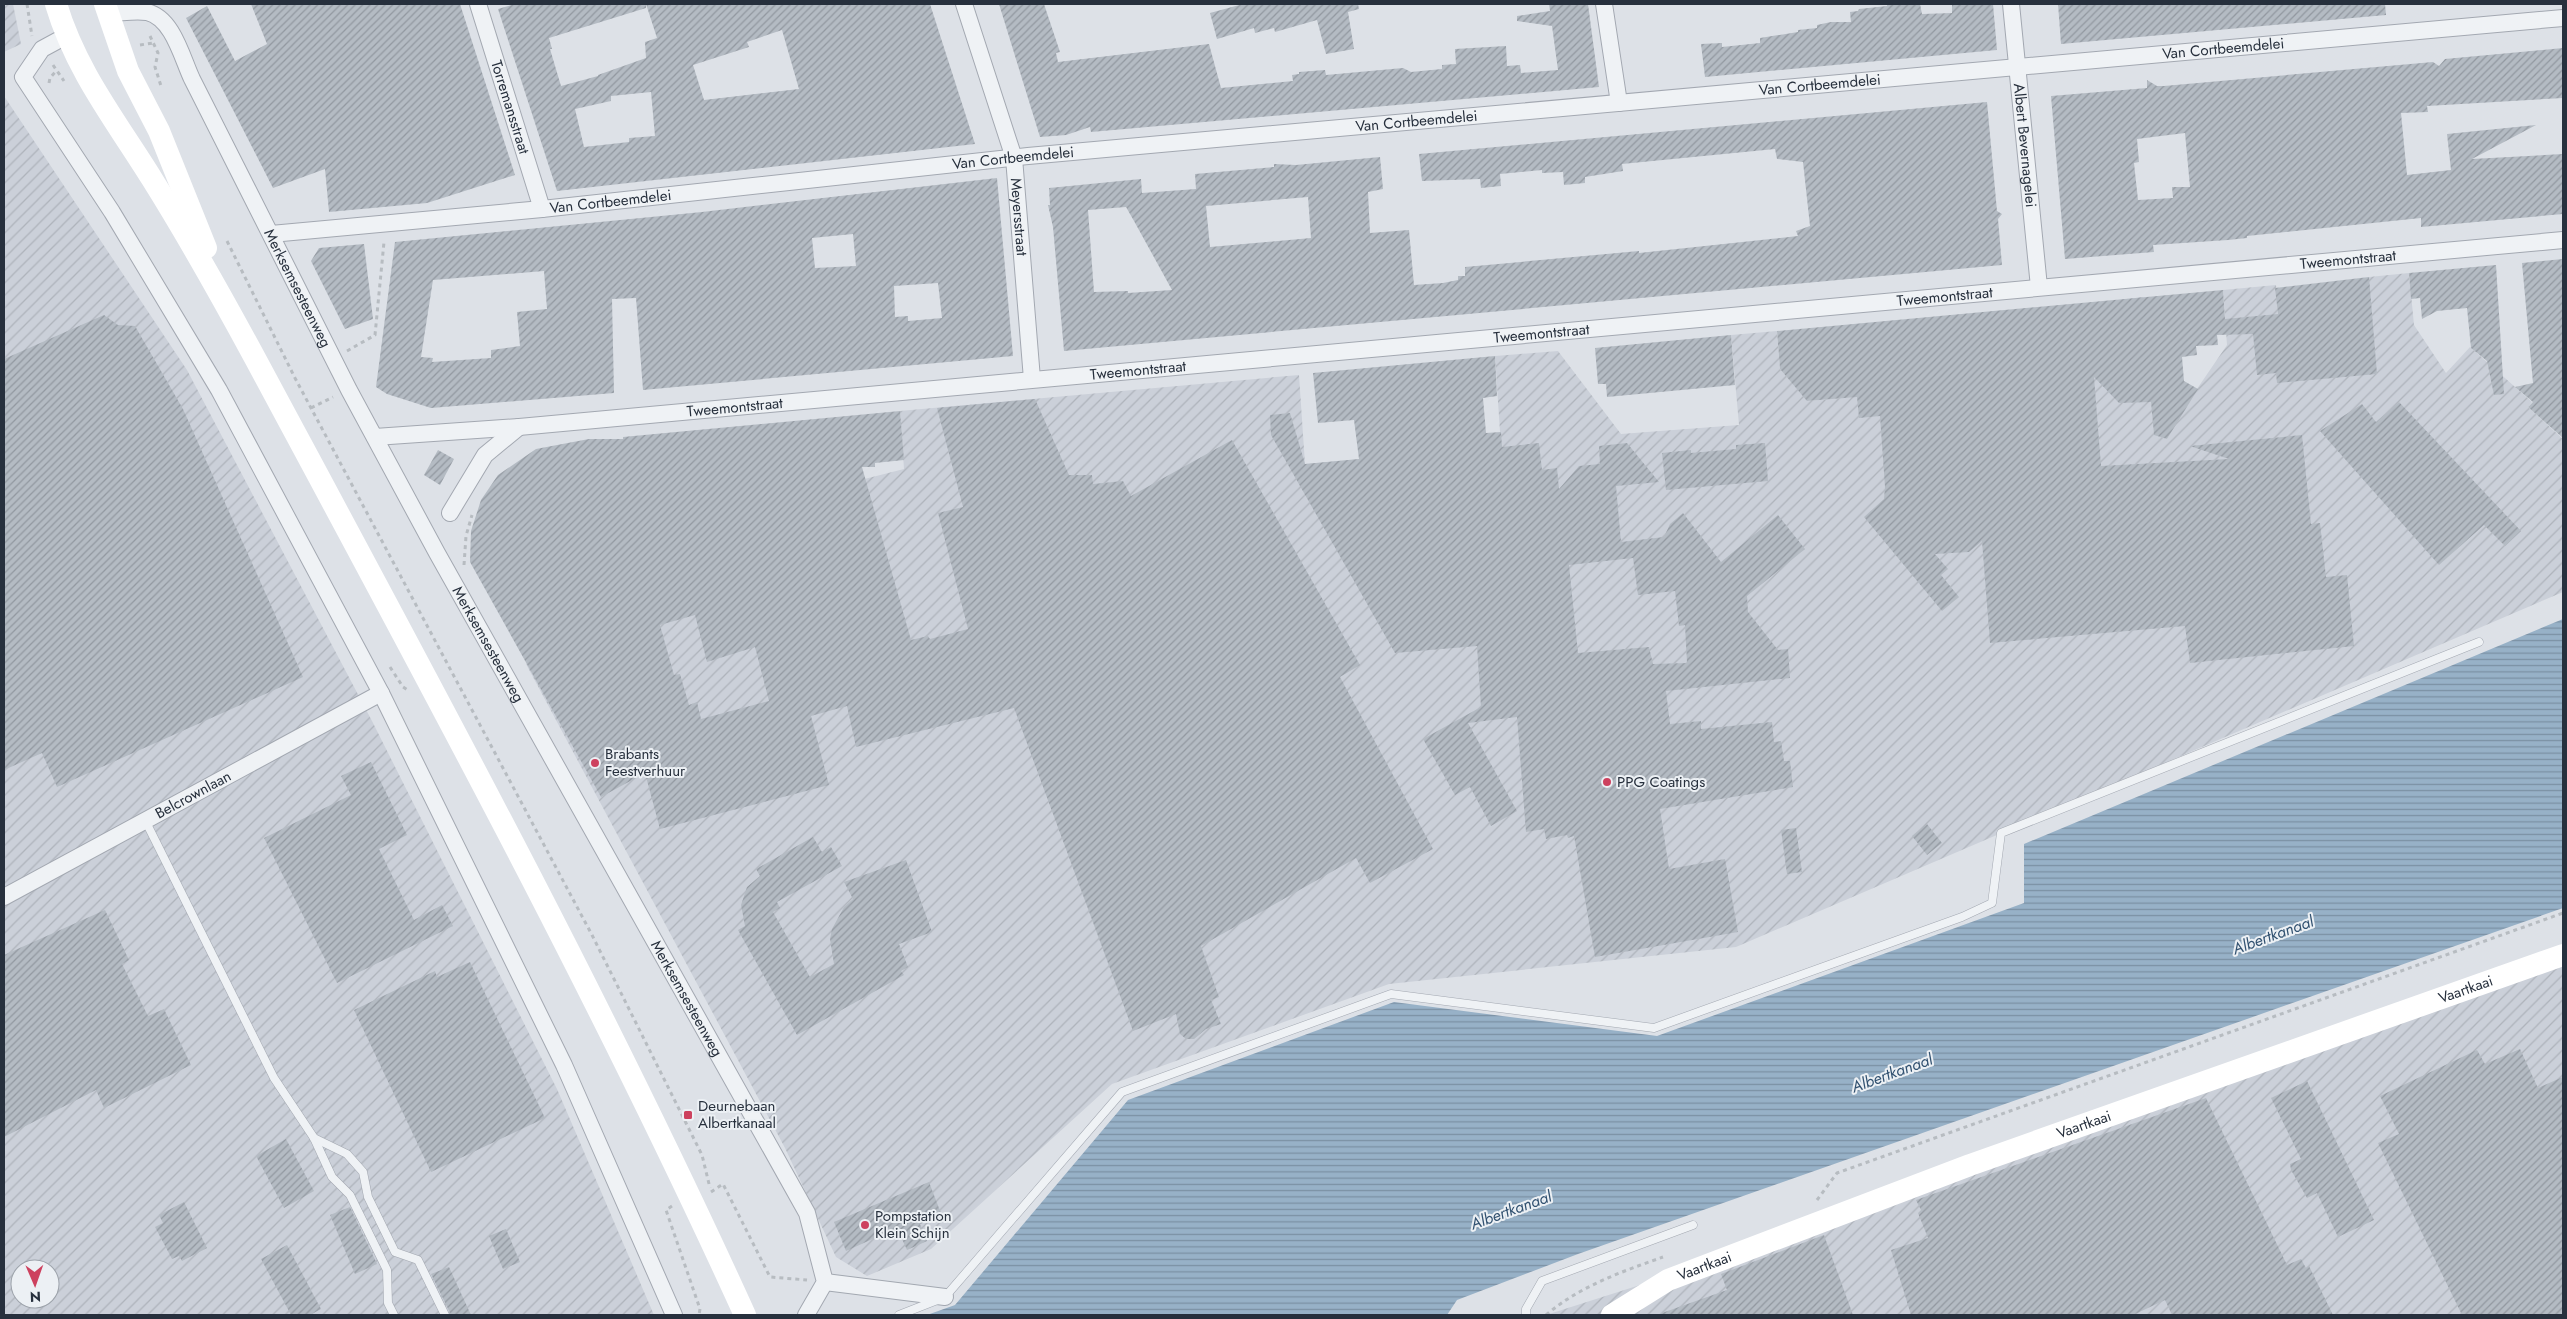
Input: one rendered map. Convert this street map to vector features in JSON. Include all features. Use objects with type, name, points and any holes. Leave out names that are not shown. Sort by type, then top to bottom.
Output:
[{"type":"main road","name":"Merksemsesteenweg","points":[[56,4],[66,36],[101,103],[153,179],[236,323],[453,726],[654,1120],[745,1315]]},
{"type":"main road","name":"Merksemsesteenweg","points":[[106,9],[128,72],[159,131],[236,323]]},
{"type":"main road","name":"Vaartkaai","points":[[1612,1315],[1668,1280],[1924,1182],[2563,955]]},
{"type":"street","name":"Torremansstraat","points":[[478,4],[542,209]]},
{"type":"street","name":"Meyersstraat","points":[[964,4],[1014,158],[1032,379]]},
{"type":"street","points":[[1604,4],[1619,103]]},
{"type":"street","name":"Albert Bevernagelei","points":[[2011,4],[2039,287]]},
{"type":"street","name":"Merksemsesteenweg","points":[[106,9],[148,12],[163,20],[172,35],[192,79],[375,437],[459,592],[807,1213],[825,1282]]},
{"type":"street","name":"Van Cortbeemdelei","points":[[271,234],[542,209],[1014,158],[2563,18]]},
{"type":"street","points":[[66,36],[42,49],[23,78],[112,212],[219,390],[381,692],[564,1065],[674,1315]]},
{"type":"street","name":"Tweemontstraat","points":[[375,437],[519,427],[2563,240]]},
{"type":"street","points":[[450,513],[485,455],[519,427]]},
{"type":"street","name":"Belcrownlaan","points":[[4,897],[381,692]]},
{"type":"street","points":[[806,1315],[825,1282],[945,1298]]},
{"type":"lane","points":[[899,1315],[945,1298],[1122,1092],[1391,994],[1654,1028],[1962,917],[1992,903],[2002,833],[2479,642]]},
{"type":"lane","points":[[145,820],[274,1078],[314,1138],[332,1177],[350,1195],[387,1270],[388,1303],[394,1315]]},
{"type":"lane","points":[[314,1138],[347,1154],[364,1172],[368,1197],[395,1252],[418,1260],[445,1315]]},
{"type":"lane","points":[[1526,1315],[1526,1309],[1542,1281],[1693,1224]]},
{"type":"path","points":[[27,4],[32,35],[42,49]]},
{"type":"path","points":[[141,12],[158,54],[155,67],[162,89]]},
{"type":"path","points":[[354,348],[375,335],[386,224]]},
{"type":"path","points":[[225,237],[310,408],[596,944],[702,1155],[711,1192],[723,1184],[770,1277],[825,1282]]},
{"type":"path","points":[[310,408],[331,398]]},
{"type":"path","points":[[459,592],[466,536],[474,506],[470,480]]},
{"type":"path","points":[[1809,1203],[1818,1200],[1837,1173],[2563,914]]},
{"type":"path","points":[[666,1210],[700,1309],[699,1315]]},
{"type":"path","points":[[1546,1315],[1562,1302],[1609,1276],[1670,1254]]},
{"type":"shaded area","points":[[4,4],[13,4],[21,44],[4,52]]},
{"type":"shaded area","points":[[4,96],[187,370],[372,721],[557,1089],[654,1315],[4,1315]]},
{"type":"shaded area","points":[[2409,273],[2414,325],[2446,373],[2470,347],[2532,402],[2528,407],[2563,439],[2563,592],[1736,947],[1389,984],[1112,1084],[931,1249],[867,1276],[836,1257],[785,1148],[526,664],[821,490],[904,469],[900,411],[1299,375],[1305,464],[1501,447],[1495,356],[1558,351],[1621,434],[1739,425],[1731,335],[1777,331],[1780,369],[1808,401],[2092,375],[2119,300],[2143,297],[2154,434],[2167,439],[2186,405],[2227,345],[2223,290],[2276,285],[2278,314],[2369,277]]},
{"type":"shaded area","points":[[2563,964],[2563,1315],[1546,1315],[1665,1277]]},
{"type":"water","name":"Albertkanaal","points":[[2563,619],[2563,908],[1578,1254],[1457,1300],[1447,1315],[927,1315],[955,1305],[1128,1100],[1394,1002],[1657,1036],[2024,903],[2024,844]]},
{"type":"building","points":[[251,4],[460,4],[515,175],[427,203],[329,212],[325,169],[273,188],[186,18],[207,6],[235,61],[267,44]]},
{"type":"building","points":[[515,4],[646,4],[930,4],[975,144],[557,191],[498,9]],"holes":[[[646,4],[657,38],[645,42],[646,58],[598,76],[561,86],[550,49],[552,49],[549,38],[646,8]],[[782,30],[799,89],[704,100],[693,65],[749,47],[747,42]],[[651,92],[655,136],[629,138],[629,142],[584,147],[575,109],[611,101],[611,96]]]},
{"type":"building","points":[[999,4],[1044,4],[1060,52],[1056,53],[1058,62],[1209,44],[1221,88],[1293,81],[1292,75],[1299,74],[1299,72],[1325,70],[1326,75],[1403,68],[1411,72],[1442,69],[1442,65],[1456,64],[1455,49],[1506,46],[1507,66],[1520,65],[1521,73],[1558,70],[1552,26],[1517,21],[1517,16],[1550,11],[1549,4],[1588,4],[1599,87],[1091,132],[1090,127],[1066,135],[1040,137]]},
{"type":"building","points":[[1243,4],[1358,4],[1359,9],[1348,12],[1354,49],[1326,54],[1317,20],[1275,32],[1274,28],[1255,33],[1254,28],[1217,39],[1210,13]]},
{"type":"building","points":[[1887,4],[1920,4],[1922,14],[1952,13],[1952,4],[1993,4],[1997,50],[1705,77],[1701,44],[1722,43],[1722,47],[1760,43],[1760,38],[1817,28],[1817,25],[1831,22],[1851,22],[1850,12],[1858,11],[1859,9],[1887,6]]},
{"type":"building","points":[[2058,4],[2385,4],[2386,15],[2061,44]]},
{"type":"building","points":[[2563,48],[2563,98],[2427,106],[2428,112],[2401,113],[2407,175],[2451,170],[2447,134],[2536,125],[2472,159],[2563,154],[2563,214],[2421,227],[2421,218],[2247,236],[2247,238],[2228,240],[2153,245],[2154,252],[2065,259],[2051,96],[2147,88],[2147,80],[2157,86],[2164,86],[2433,62],[2439,66],[2445,59]],"holes":[[[2185,133],[2190,187],[2172,187],[2173,198],[2138,200],[2134,163],[2139,162],[2137,139]]]},
{"type":"building","points":[[1987,102],[1997,211],[2002,214],[1998,219],[2002,265],[1064,351],[1053,227],[1048,205],[1050,205],[1049,188],[1141,179],[1142,193],[1196,189],[1195,174],[1274,167],[1274,164],[1296,165],[1380,157],[1383,189],[1368,192],[1370,233],[1409,230],[1414,285],[1458,280],[1458,276],[1465,276],[1465,267],[1639,251],[1639,253],[1798,236],[1796,231],[1810,226],[1803,162],[1777,159],[1775,149],[1622,164],[1623,171],[1585,177],[1585,183],[1564,185],[1563,172],[1542,173],[1542,170],[1500,174],[1501,186],[1481,188],[1480,179],[1422,181],[1419,154]],"holes":[[[1308,197],[1311,238],[1210,247],[1206,206]],[[1126,207],[1134,221],[1172,290],[1128,293],[1128,291],[1094,292],[1088,210]]]},
{"type":"building","points":[[997,178],[1013,356],[643,390],[636,298],[612,299],[614,393],[431,408],[387,394],[376,387],[395,242],[702,212]],"holes":[[[853,234],[856,266],[815,268],[812,238]],[[544,271],[547,309],[517,312],[520,346],[491,350],[491,358],[432,362],[433,358],[421,357],[433,280]],[[938,283],[942,318],[908,321],[908,316],[895,317],[894,286]]]},
{"type":"building","points":[[364,244],[373,319],[345,329],[311,261],[319,248]]},
{"type":"building","points":[[2563,259],[2563,438],[2528,407],[2533,402],[2515,387],[2533,383],[2522,263]]},
{"type":"building","points":[[2496,265],[2504,394],[2494,395],[2487,361],[2471,348],[2467,308],[2437,311],[2422,319],[2420,298],[2411,299],[2409,273]]},
{"type":"building","points":[[2369,277],[2377,374],[2277,383],[2276,373],[2257,375],[2253,334],[2217,335],[2218,345],[2196,346],[2197,355],[2182,357],[2184,381],[2198,389],[2167,439],[2154,435],[2151,402],[2119,403],[2094,377],[2101,466],[2229,459],[2190,446],[2302,435],[2311,524],[2320,523],[2326,577],[2347,575],[2354,646],[2190,663],[2185,626],[1990,643],[1982,541],[1969,552],[1935,554],[1948,569],[1941,575],[1959,597],[1942,611],[1864,517],[1884,499],[1885,487],[1880,416],[1859,418],[1857,397],[1807,401],[1780,369],[1777,331],[2223,290],[2225,319],[2278,314],[2275,288]]},
{"type":"building","points":[[104,315],[118,325],[135,326],[183,409],[303,677],[57,787],[42,753],[4,770],[4,359]]},
{"type":"building","points":[[1731,335],[1735,385],[1607,397],[1606,384],[1598,384],[1595,348]]},
{"type":"building","points":[[1495,356],[1497,396],[1483,398],[1486,433],[1501,432],[1502,447],[1539,443],[1542,470],[1557,468],[1559,489],[1579,466],[1600,464],[1599,446],[1627,443],[1659,482],[1616,486],[1621,542],[1664,537],[1670,524],[1683,513],[1721,562],[1778,515],[1805,549],[1747,596],[1748,612],[1778,650],[1788,649],[1790,678],[1666,691],[1670,724],[1701,721],[1701,729],[1772,722],[1774,742],[1781,741],[1784,761],[1790,761],[1793,787],[1660,809],[1669,869],[1725,859],[1738,932],[1595,957],[1574,836],[1568,838],[1567,835],[1546,839],[1544,829],[1526,832],[1517,717],[1468,723],[1517,811],[1491,826],[1470,787],[1455,795],[1423,739],[1481,707],[1477,646],[1395,653],[1271,435],[1270,415],[1290,413],[1305,464],[1359,459],[1354,420],[1318,423],[1313,373]],"holes":[[[1633,558],[1638,595],[1675,591],[1679,626],[1685,625],[1687,663],[1653,664],[1649,647],[1578,653],[1569,565]]]},
{"type":"building","points":[[1035,399],[1069,475],[1092,475],[1093,484],[1123,481],[1131,496],[1232,440],[1360,665],[1340,677],[1433,849],[1370,883],[1356,858],[1201,946],[1219,997],[1211,1000],[1221,1024],[1206,1029],[1194,1039],[1186,1039],[1180,1034],[1176,1014],[1133,1031],[1014,708],[856,747],[847,706],[811,716],[829,785],[660,829],[645,773],[601,797],[470,562],[471,531],[481,500],[498,475],[536,449],[589,439],[623,439],[623,437],[900,411],[904,460],[875,463],[875,467],[862,467],[911,640],[928,636],[930,639],[968,629],[938,513],[963,507],[937,408]],"holes":[[[695,615],[707,662],[755,647],[769,701],[701,719],[697,702],[689,705],[680,674],[674,675],[660,625]]]},
{"type":"building","points":[[2399,402],[2521,531],[2505,546],[2484,525],[2439,565],[2320,431],[2362,404],[2376,422]]},
{"type":"building","points":[[1765,443],[1768,481],[1666,490],[1662,453],[1691,450],[1691,453],[1736,449],[1736,445]]},
{"type":"building","points":[[438,450],[454,459],[440,485],[424,475]]},
{"type":"building","points":[[371,762],[407,835],[379,849],[414,920],[442,905],[453,926],[337,983],[264,838],[351,795],[341,776]]},
{"type":"building","points":[[1927,824],[1942,843],[1927,855],[1912,836]]},
{"type":"building","points":[[1796,828],[1802,872],[1787,874],[1781,830]]},
{"type":"building","points":[[813,837],[822,852],[831,847],[842,866],[777,902],[780,908],[773,912],[810,977],[834,964],[830,939],[832,929],[844,907],[853,899],[844,882],[906,860],[932,932],[899,944],[908,967],[901,971],[904,975],[797,1035],[738,930],[745,926],[741,905],[747,887],[760,876],[756,869]]},
{"type":"building","points":[[105,910],[129,960],[122,964],[148,1016],[164,1009],[191,1065],[104,1108],[96,1090],[4,1137],[4,955]]},
{"type":"building","points":[[470,962],[545,1118],[431,1172],[354,1010],[435,971],[437,977]]},
{"type":"building","points":[[2520,1049],[2538,1088],[2563,1077],[2563,1315],[2462,1315],[2378,1143],[2399,1134],[2380,1096],[2477,1050],[2485,1064]]},
{"type":"building","points":[[2307,1081],[2374,1220],[2338,1237],[2317,1193],[2307,1198],[2291,1170],[2290,1164],[2301,1159],[2271,1098]]},
{"type":"building","points":[[2206,1098],[2287,1265],[2301,1259],[2306,1268],[2309,1266],[2333,1315],[2172,1315],[2165,1300],[2133,1315],[1911,1315],[1891,1250],[1928,1238],[1918,1213],[1921,1210],[1916,1200]]},
{"type":"building","points":[[286,1139],[314,1191],[284,1208],[256,1156]]},
{"type":"building","points":[[929,1182],[942,1216],[920,1224],[927,1241],[907,1250],[897,1228],[846,1251],[834,1222]]},
{"type":"building","points":[[184,1202],[207,1248],[182,1261],[179,1256],[172,1259],[155,1227],[163,1223],[159,1215]]},
{"type":"building","points":[[350,1207],[377,1264],[355,1274],[330,1215]]},
{"type":"building","points":[[506,1229],[520,1262],[503,1269],[489,1236]]},
{"type":"building","points":[[1824,1235],[1853,1315],[1662,1315],[1662,1313],[1727,1290],[1721,1274]]},
{"type":"building","points":[[287,1245],[321,1309],[310,1315],[291,1315],[261,1259]]},
{"type":"building","points":[[449,1267],[471,1315],[451,1315],[431,1274]]},
{"type":"place","name":"Brabants Feestverhuur","points":[[595,763]]},
{"type":"place","name":"PPG Coatings","points":[[1607,782]]},
{"type":"place","name":"Deurnebaan Albertkanaal","points":[[688,1115]]},
{"type":"place","name":"Pompstation Klein Schijn","points":[[865,1225]]}]
